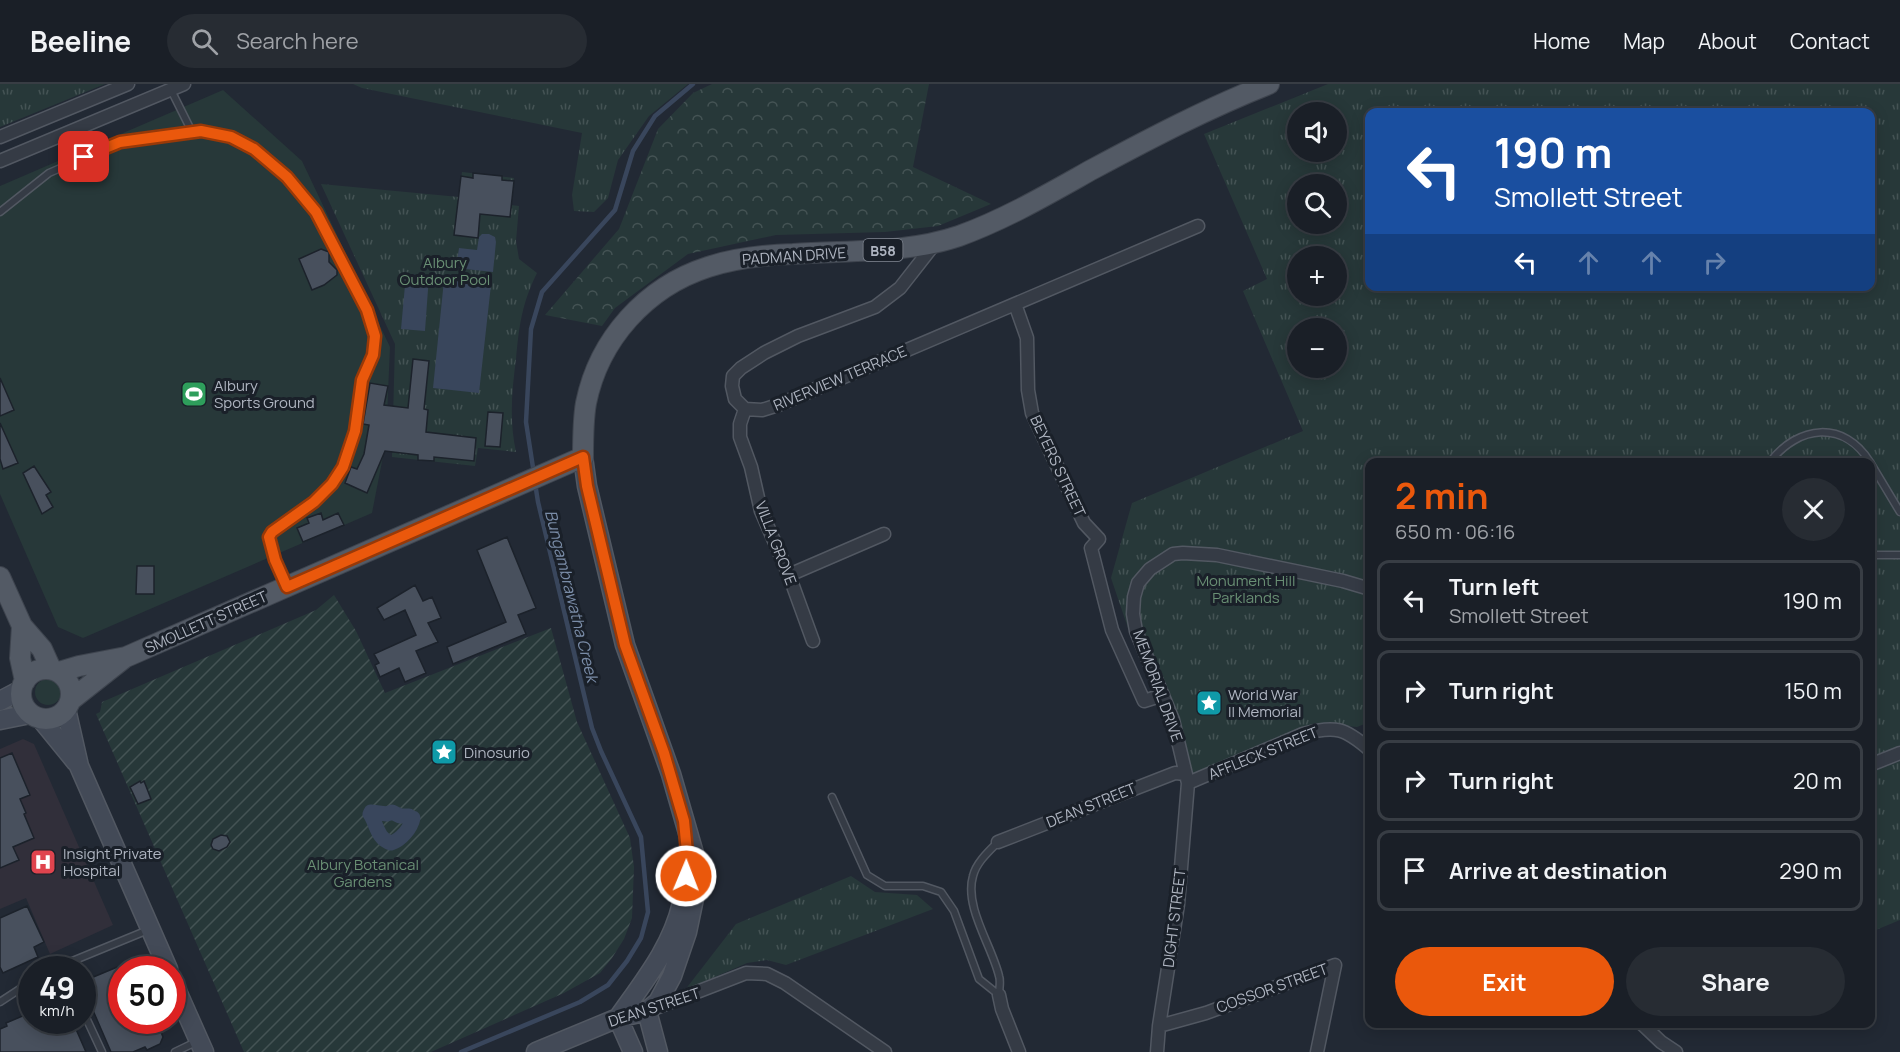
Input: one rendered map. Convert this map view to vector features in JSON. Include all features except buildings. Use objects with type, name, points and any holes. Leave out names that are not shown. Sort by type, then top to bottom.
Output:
[{"type":"main road","name":"PADMAN DRIVE","points":[[583,457],[586,403],[604,354],[616,333],[635,311],[678,279],[707,267],[735,260],[796,253],[871,251],[936,242],[958,236],[1006,216],[1168,129],[1269,84]]},
{"type":"main road","name":"SMOLLETT STREET","points":[[55,671],[126,657],[583,457]]},
{"type":"main road","points":[[583,457],[587,486],[625,645],[664,753],[696,865],[696,889],[692,914],[672,976],[658,1002],[647,1011],[658,1052]]},
{"type":"main road","points":[[0,577],[22,626],[42,649],[55,671],[70,684],[69,705],[79,766],[162,956]]},
{"type":"main road","points":[[22,626],[20,658],[22,703],[79,766]]},
{"type":"main road","name":"SMOLLETT STREET","points":[[69,705],[126,657]]},
{"type":"main road","points":[[0,701],[23,685],[31,674],[40,670],[55,671]]},
{"type":"main road","points":[[0,720],[55,718],[69,705]]},
{"type":"main road","points":[[633,1052],[618,1018],[664,951],[676,925],[683,902],[686,876],[687,852],[684,821]]},
{"type":"main road","name":"DEAN STREET","points":[[536,1052],[618,1018],[647,1011]]},
{"type":"main road","points":[[186,1012],[201,1046]]},
{"type":"street","points":[[0,137],[128,84]]},
{"type":"street","points":[[0,161],[184,84]]},
{"type":"street","name":"RIVERVIEW TERRACE","points":[[746,409],[762,410],[778,405],[1198,226]]},
{"type":"street","points":[[746,409],[735,399],[732,386],[733,376],[741,368],[798,336],[875,307],[900,288],[936,242]]},
{"type":"street","name":"BEYERS STREET","points":[[1015,304],[1027,338],[1028,390],[1032,413],[1084,523],[1099,539],[1091,548],[1112,630],[1144,701],[1162,695]]},
{"type":"street","name":"VILLA GROVE","points":[[746,409],[740,424],[740,437],[751,467],[761,511],[789,575],[813,641]]},
{"type":"street","points":[[789,575],[884,534]]},
{"type":"street","name":"MEMORIAL DRIVE","points":[[1187,779],[1178,735],[1136,631],[1133,614],[1138,583],[1150,569],[1173,554],[1217,555],[1365,588]]},
{"type":"street","name":"AFFLECK STREET","points":[[1187,779],[1303,734],[1322,729],[1339,729],[1352,735],[1365,746]]},
{"type":"street","points":[[1875,763],[1900,753]]},
{"type":"street","name":"DEAN STREET","points":[[998,842],[1175,773],[1187,779]]},
{"type":"street","name":"DIGHT STREET","points":[[1157,1052],[1178,904],[1187,779]]},
{"type":"street","name":"COSSOR STREET","points":[[1159,1026],[1206,1013],[1335,965],[1317,1052]]},
{"type":"street","name":"DEAN STREET","points":[[647,1011],[669,1005],[746,973],[773,976],[885,1052]]},
{"type":"street","points":[[999,995],[1002,1009],[1019,1052]]},
{"type":"street","points":[[1646,1028],[1676,1052]]},
{"type":"lane","points":[[171,89],[192,132]]},
{"type":"lane","points":[[0,212],[49,173],[120,142],[201,131],[231,137],[254,149],[287,177],[316,212],[367,310],[375,336],[373,355],[362,380],[355,431],[343,467],[332,484],[314,502],[272,532],[269,537],[275,560],[287,587]]},
{"type":"lane","points":[[1774,458],[1784,446],[1800,437],[1817,432],[1829,432],[1849,440],[1867,458]]},
{"type":"lane","points":[[1875,470],[1900,512]]},
{"type":"lane","points":[[1875,555],[1900,555]]},
{"type":"lane","points":[[832,797],[867,875],[885,886],[923,886],[941,892],[954,911],[979,979],[999,995]]},
{"type":"lane","points":[[998,842],[983,857],[972,876],[971,890],[975,911],[1000,977],[999,995]]},
{"type":"lane","points":[[89,956],[151,929]]},
{"type":"lane","points":[[0,1002],[18,990]]},
{"type":"lane","points":[[94,1034],[102,1052]]},
{"type":"lane","points":[[175,1052],[201,1046]]},
{"type":"shaded area","name":"Insight Private Hospital","points":[[23,739],[34,744],[113,925],[50,954],[26,898],[0,909],[0,749]]},
{"type":"green space","points":[[0,84],[105,84],[0,127]]},
{"type":"green space","points":[[353,84],[688,84],[649,116],[618,160],[608,198],[594,212],[574,211],[572,195],[582,133],[362,88]]},
{"type":"green space","points":[[712,84],[929,84],[913,167],[991,204],[938,226],[885,232],[776,235],[688,254],[615,308],[602,326],[545,315],[619,229],[658,129],[693,93]]},
{"type":"green space","name":"Monument Hill Parklands","points":[[1328,84],[1900,84],[1900,920],[1875,930],[1875,458],[1365,458],[1365,724],[1357,727],[1315,723],[1188,781],[1147,660],[1128,628],[1111,578],[1132,503],[1303,431],[1243,291],[1267,279],[1204,134]]},
{"type":"green space","name":"Albury Sports Ground","points":[[223,90],[302,161],[390,347],[386,441],[372,513],[83,638],[58,627],[0,494],[0,186]]},
{"type":"green space","name":"Albury Outdoor Pool","points":[[462,172],[514,178],[511,205],[519,206],[516,241],[519,259],[537,273],[525,305],[518,336],[512,405],[512,428],[516,452],[478,448],[475,466],[392,457],[395,344],[321,184],[459,197]]},
{"type":"green space","name":"Albury Botanical Gardens","points":[[334,595],[356,631],[385,693],[551,628],[577,722],[630,838],[634,867],[632,918],[624,939],[600,973],[564,993],[431,1052],[244,1052],[96,714],[100,712],[102,702],[316,610]]},
{"type":"green space","points":[[48,679],[57,683],[61,692],[57,701],[48,705],[39,701],[35,692],[39,683]]},
{"type":"green space","points":[[851,876],[875,892],[917,895],[933,909],[786,965],[767,960],[747,963],[685,990],[736,924]]},
{"type":"water","points":[[482,234],[495,237],[493,272],[456,268],[459,248],[477,250],[479,237]]},
{"type":"water","points":[[406,274],[429,276],[425,331],[401,329]]},
{"type":"water","points":[[444,280],[491,285],[479,393],[433,388]]},
{"type":"waterway","name":"Bungambrawatha Creek","points":[[534,474],[526,422],[531,329],[542,292],[615,210],[633,151],[655,116],[693,84]]},
{"type":"waterway","name":"Bungambrawatha Creek","points":[[461,1052],[580,1002],[608,985],[641,938],[648,912],[641,837],[592,728],[535,483]]},
{"type":"waterway","points":[[409,816],[400,816],[392,812],[387,814],[371,812],[370,814],[380,835],[391,843],[405,833],[413,818]]},
{"type":"place","name":"Albury Sports Ground","points":[[194,394]]},
{"type":"place","name":"World War II Memorial","points":[[1209,703]]},
{"type":"place","name":"Dinosurio","points":[[444,752]]},
{"type":"place","name":"Insight Private Hospital","points":[[43,862]]},
{"type":"route","points":[[84,157],[120,142],[201,131],[231,137],[254,149],[287,177],[316,212],[367,310],[375,336],[373,355],[362,380],[355,431],[343,467],[332,484],[314,502],[272,532],[269,537],[275,560],[287,587],[583,457],[587,486],[625,645],[664,753],[684,821],[687,852],[686,876]]}]
